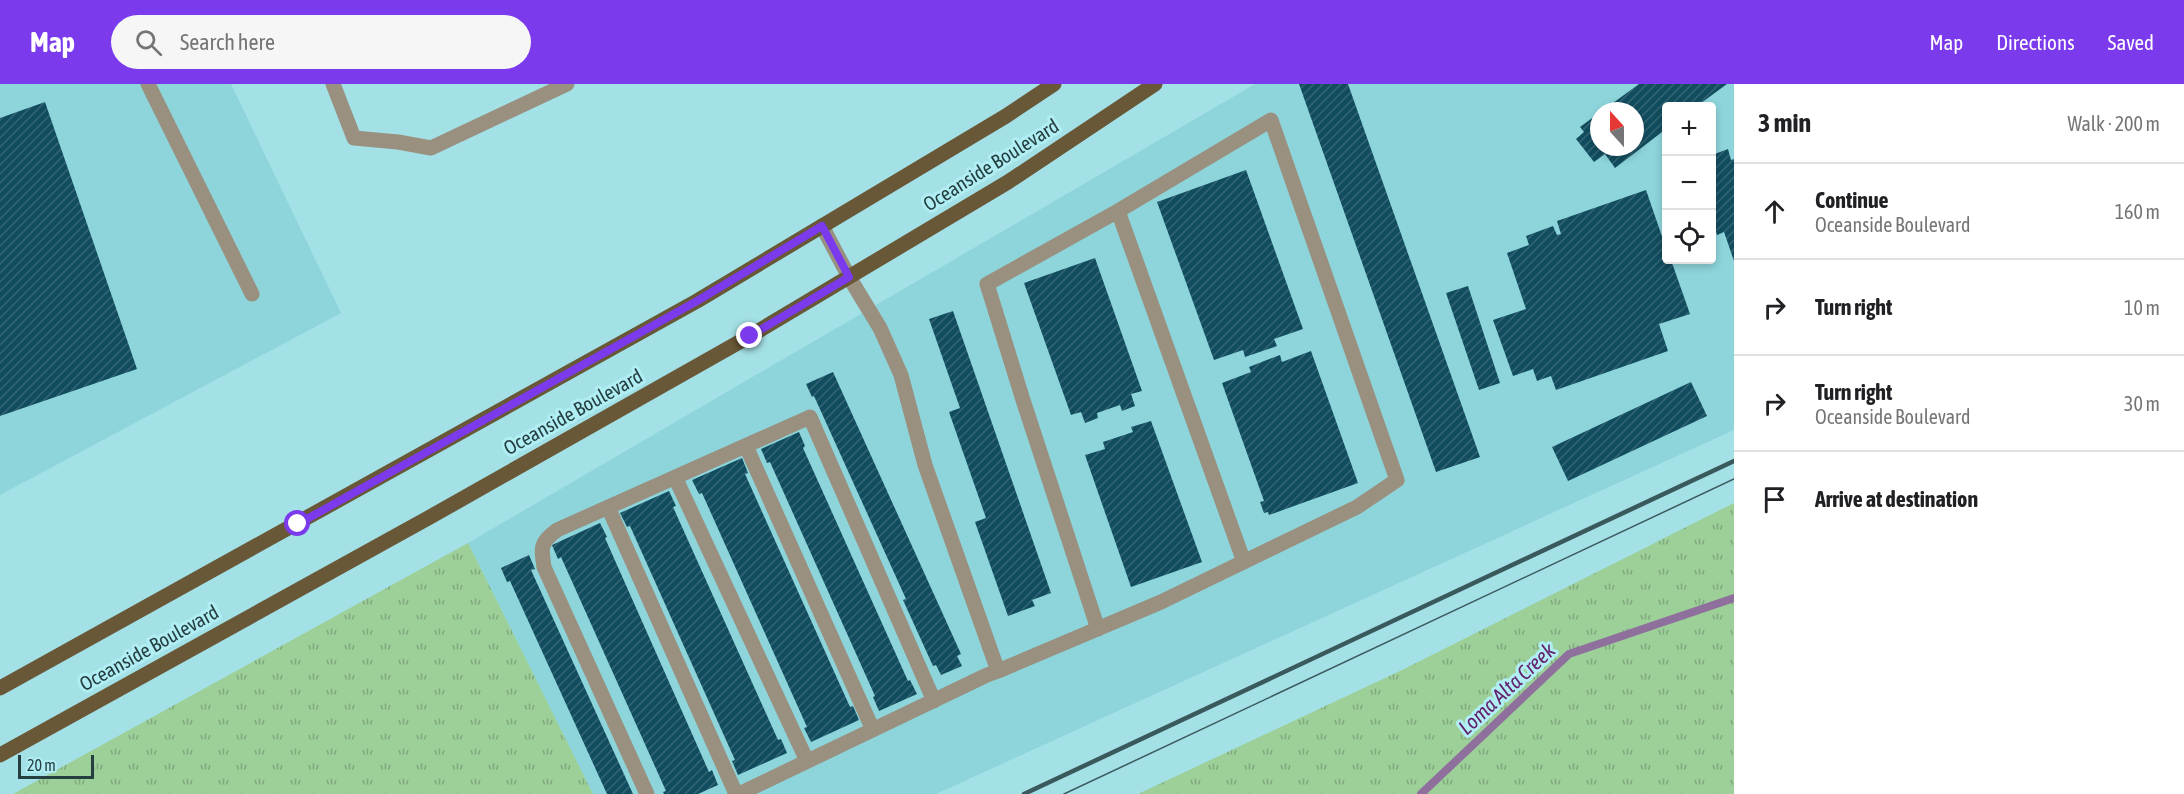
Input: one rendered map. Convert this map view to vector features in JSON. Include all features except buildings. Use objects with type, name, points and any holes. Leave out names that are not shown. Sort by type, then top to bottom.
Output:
[{"type":"main road","name":"Oceanside Boulevard","points":[[0,688],[697,301],[1006,116],[1054,84]]},
{"type":"main road","name":"Oceanside Boulevard","points":[[0,754],[430,517],[750,336],[1008,182],[1155,84]]},
{"type":"street","points":[[148,84],[252,294]]},
{"type":"street","points":[[333,84],[354,138],[398,141],[431,148],[567,84]]},
{"type":"street","points":[[608,507],[737,794],[998,671],[1098,629],[1161,602],[1357,507],[1397,480],[1270,120],[1118,211],[987,284],[1098,629]]},
{"type":"street","points":[[1118,211],[1244,562]]},
{"type":"street","points":[[822,226],[880,328],[901,375],[925,465],[998,671]]},
{"type":"street","points":[[647,794],[544,567],[541,549],[545,540],[557,530],[810,417],[933,701]]},
{"type":"street","points":[[746,446],[873,730]]},
{"type":"street","points":[[675,477],[807,761]]},
{"type":"shaded area","points":[[0,84],[231,84],[341,313],[0,495]]},
{"type":"shaded area","points":[[1255,84],[1734,84],[1734,430],[936,794],[593,794],[468,543]]},
{"type":"green space","points":[[1734,503],[1734,794],[1138,794],[1402,670]]},
{"type":"green space","points":[[468,543],[593,794],[13,794]]},
{"type":"waterway","name":"Loma Alta Creek","points":[[1421,794],[1569,654],[1734,598]]},
{"type":"tram line","points":[[1064,794],[1734,479]]},
{"type":"railway","points":[[1024,794],[1734,461]]},
{"type":"route","points":[[298,524],[697,301],[822,226],[849,277],[750,336]]}]
